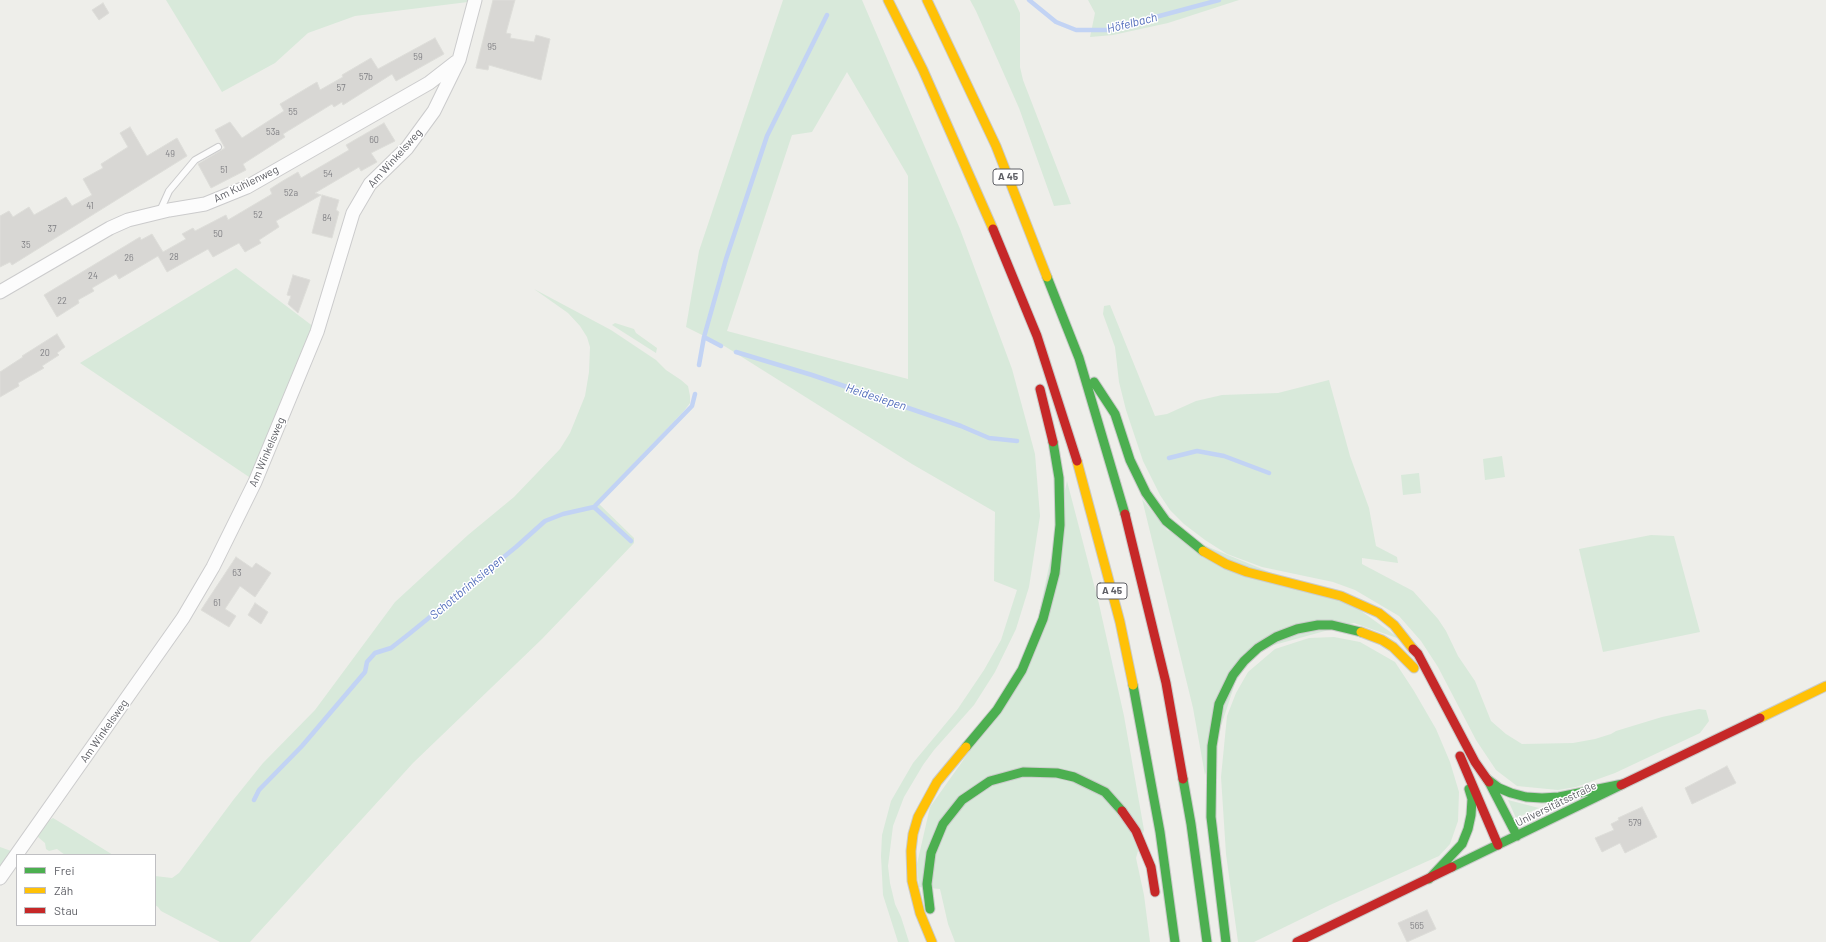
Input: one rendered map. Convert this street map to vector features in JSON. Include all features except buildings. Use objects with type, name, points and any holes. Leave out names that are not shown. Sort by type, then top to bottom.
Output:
[{"type":"main road","name":"A 45","points":[[888,0],[923,70],[1003,252],[1037,336],[1073,446],[1118,614],[1150,767],[1175,942]]},
{"type":"main road","name":"A 45","points":[[927,0],[996,146],[1079,358],[1133,541],[1166,683],[1191,824],[1207,942]]},
{"type":"main road","points":[[1002,272],[1003,252]]},
{"type":"main road","points":[[1079,358],[1115,414],[1137,477],[1146,493],[1166,521],[1192,544],[1226,564],[1247,572],[1341,596],[1379,614],[1394,625],[1418,654],[1475,762],[1517,836]]},
{"type":"main road","points":[[932,942],[920,913],[912,881],[911,851],[913,834],[918,817],[937,782],[997,710],[1022,670],[1043,619],[1055,573],[1060,525],[1059,478],[1052,433],[1038,382]]},
{"type":"main road","points":[[1226,942],[1211,817],[1212,746],[1218,704],[1233,675],[1244,661],[1258,648],[1276,637],[1297,629],[1318,625],[1332,625],[1353,629],[1382,640],[1404,657],[1418,673],[1437,707],[1458,751],[1498,845]]},
{"type":"main road","name":"Universitätsstraße","points":[[1296,942],[1826,686]]},
{"type":"main road","points":[[1429,879],[1462,844],[1468,829],[1472,799],[1466,770]]},
{"type":"main road","points":[[941,942],[929,906],[927,884],[930,853],[943,824],[962,800],[977,789],[990,781],[1023,772],[1057,773],[1074,777],[1105,792],[1118,805],[1136,831],[1151,867],[1156,898]]},
{"type":"main road","points":[[1486,779],[1499,788],[1511,793],[1526,797],[1542,798],[1559,797],[1623,784]]},
{"type":"street","name":"Am Winkelsweg","points":[[17,854],[183,618],[205,580],[251,489],[289,402],[317,332],[353,213],[370,184],[407,148],[434,111],[459,60],[475,0]]},
{"type":"street","name":"Am Kuhlenweg","points":[[0,292],[110,228],[128,220],[160,212],[205,204],[246,187],[429,82],[459,60]]},
{"type":"street","name":"Am Winkelsweg","points":[[0,878],[16,855]]},
{"type":"lane","points":[[160,212],[169,190],[195,160],[218,147]]},
{"type":"green space","points":[[166,0],[469,0],[468,2],[355,16],[308,33],[275,63],[222,92]]},
{"type":"green space","points":[[783,0],[862,0],[960,229],[1012,369],[1035,454],[1040,516],[1029,587],[1016,629],[995,672],[974,705],[934,750],[923,765],[904,797],[893,826],[888,866],[890,883],[895,904],[909,942],[898,942],[883,895],[881,856],[882,835],[891,801],[913,763],[957,710],[984,670],[1001,640],[1017,590],[994,581],[995,512],[912,464],[726,347],[686,327],[699,251]],"holes":[[[847,72],[908,176],[908,379],[727,331],[792,135],[812,132]]]},
{"type":"green space","points":[[970,0],[1014,0],[1020,13],[1020,67],[1023,80],[1071,204],[1054,206],[1019,108]]},
{"type":"green space","points":[[1088,0],[1239,0],[1168,23],[1113,35],[1090,37],[1095,13]]},
{"type":"green space","points":[[236,268],[314,327],[252,479],[80,363]]},
{"type":"green space","points":[[534,289],[611,330],[656,360],[666,370],[688,386],[690,403],[684,411],[597,502],[634,538],[634,543],[542,639],[413,763],[250,942],[220,942],[161,911],[156,906],[156,876],[172,878],[179,873],[263,763],[315,710],[395,602],[468,535],[514,497],[560,449],[570,433],[585,396],[589,372],[590,347],[587,337],[580,326],[568,313]]},
{"type":"green space","points":[[1110,305],[1155,416],[1167,414],[1196,401],[1222,395],[1278,393],[1329,380],[1350,456],[1369,508],[1376,546],[1397,557],[1398,563],[1362,558],[1362,564],[1413,591],[1438,619],[1446,631],[1458,656],[1475,681],[1491,721],[1506,734],[1522,744],[1573,743],[1595,739],[1662,717],[1699,709],[1706,710],[1709,721],[1700,733],[1615,773],[1576,787],[1558,790],[1517,786],[1496,770],[1476,740],[1438,667],[1421,641],[1399,616],[1355,590],[1333,582],[1262,567],[1227,554],[1184,524],[1170,510],[1160,495],[1143,461],[1126,410],[1119,382],[1115,347],[1103,314],[1104,306]]},
{"type":"green space","points":[[615,323],[634,329],[636,333],[657,348],[656,353],[612,325]]},
{"type":"green space","points":[[1502,456],[1505,477],[1485,480],[1483,459]]},
{"type":"green space","points":[[1419,473],[1421,493],[1403,495],[1401,475]]},
{"type":"green space","points":[[1067,481],[1099,604],[1124,716],[1144,830],[1136,858],[1144,895],[1150,942],[955,942],[948,924],[940,889],[919,887],[917,864],[930,807],[1027,670]]},
{"type":"green space","points":[[1142,499],[1167,530],[1357,608],[1400,639],[1354,623],[1245,653],[1205,775],[1193,708]]},
{"type":"green space","points":[[1651,535],[1674,536],[1700,632],[1603,652],[1579,549]]},
{"type":"green space","points":[[1334,637],[1360,642],[1395,662],[1436,729],[1450,762],[1459,792],[1458,821],[1450,844],[1439,856],[1330,905],[1254,942],[1238,942],[1226,854],[1221,777],[1227,716],[1236,693],[1248,672],[1275,649],[1309,638]]},
{"type":"green space","points":[[1508,800],[1539,808],[1516,818]]},
{"type":"green space","points":[[53,818],[111,854],[64,854],[57,849],[49,851],[46,849],[45,843],[38,837],[37,834],[46,822]]},
{"type":"green space","points":[[0,847],[14,852],[0,871]]},
{"type":"waterway","name":"Höfelbach","points":[[1029,0],[1056,22],[1076,30],[1107,30],[1219,0]]},
{"type":"waterway","points":[[699,365],[704,337],[726,259],[767,136],[827,15]]},
{"type":"waterway","name":"Heidesiepen","points":[[704,337],[721,346]]},
{"type":"waterway","name":"Heidesiepen","points":[[736,352],[812,375],[961,426],[989,438],[1017,441]]},
{"type":"waterway","name":"Schottbrinksiepen","points":[[254,800],[259,790],[302,746],[365,672],[367,662],[375,653],[391,648],[516,547],[545,521],[563,514],[594,507],[692,406],[695,394]]},
{"type":"waterway","name":"Heidesiepen","points":[[1169,458],[1197,451],[1224,456],[1269,473]]},
{"type":"waterway","points":[[594,507],[631,541]]},
{"type":"traffic: fast","points":[[1047,277],[1079,358],[1125,514]]},
{"type":"traffic: fast","points":[[1094,382],[1115,414],[1130,460],[1146,493],[1166,521],[1203,551]]},
{"type":"traffic: fast","points":[[966,747],[997,710],[1022,670],[1043,619],[1055,573],[1060,525],[1059,478],[1053,442]]},
{"type":"traffic: fast","points":[[1226,942],[1211,817],[1212,746],[1219,704],[1233,675],[1244,661],[1258,648],[1276,637],[1297,629],[1318,625],[1332,625],[1361,632]]},
{"type":"traffic: fast","points":[[1133,685],[1160,832],[1175,942]]},
{"type":"traffic: fast","points":[[930,909],[927,884],[931,853],[943,824],[962,800],[990,781],[1023,772],[1057,773],[1074,777],[1105,792],[1122,811]]},
{"type":"traffic: fast","points":[[1183,779],[1191,824],[1207,942]]},
{"type":"traffic: fast","points":[[1487,779],[1499,788],[1511,793],[1526,797],[1542,798],[1559,797],[1623,784]]},
{"type":"traffic: fast","points":[[1489,782],[1517,836]]},
{"type":"traffic: fast","points":[[1452,867],[1621,785]]},
{"type":"traffic: fast","points":[[1429,879],[1462,844],[1468,829],[1471,815],[1472,799],[1469,789]]},
{"type":"traffic: slow","points":[[888,0],[923,70],[993,229]]},
{"type":"traffic: slow","points":[[927,0],[996,146],[1047,277]]},
{"type":"traffic: slow","points":[[1077,461],[1120,622],[1133,685]]},
{"type":"traffic: slow","points":[[1203,551],[1226,564],[1247,572],[1341,596],[1379,613],[1394,625],[1413,649]]},
{"type":"traffic: slow","points":[[1361,632],[1382,640],[1393,647],[1414,668]]},
{"type":"traffic: slow","points":[[1760,718],[1826,686]]},
{"type":"traffic: slow","points":[[932,942],[920,913],[912,881],[911,851],[913,834],[918,817],[937,782],[966,747]]},
{"type":"traffic: jam","points":[[993,229],[1037,336],[1077,461]]},
{"type":"traffic: jam","points":[[1040,389],[1053,442]]},
{"type":"traffic: jam","points":[[1125,514],[1166,683],[1183,779]]},
{"type":"traffic: jam","points":[[1413,649],[1418,654],[1475,762],[1489,782]]},
{"type":"traffic: jam","points":[[1621,785],[1760,718]]},
{"type":"traffic: jam","points":[[1460,756],[1498,845]]},
{"type":"traffic: jam","points":[[1122,811],[1136,831],[1151,867],[1155,892]]},
{"type":"traffic: jam","points":[[1297,942],[1452,867]]}]
